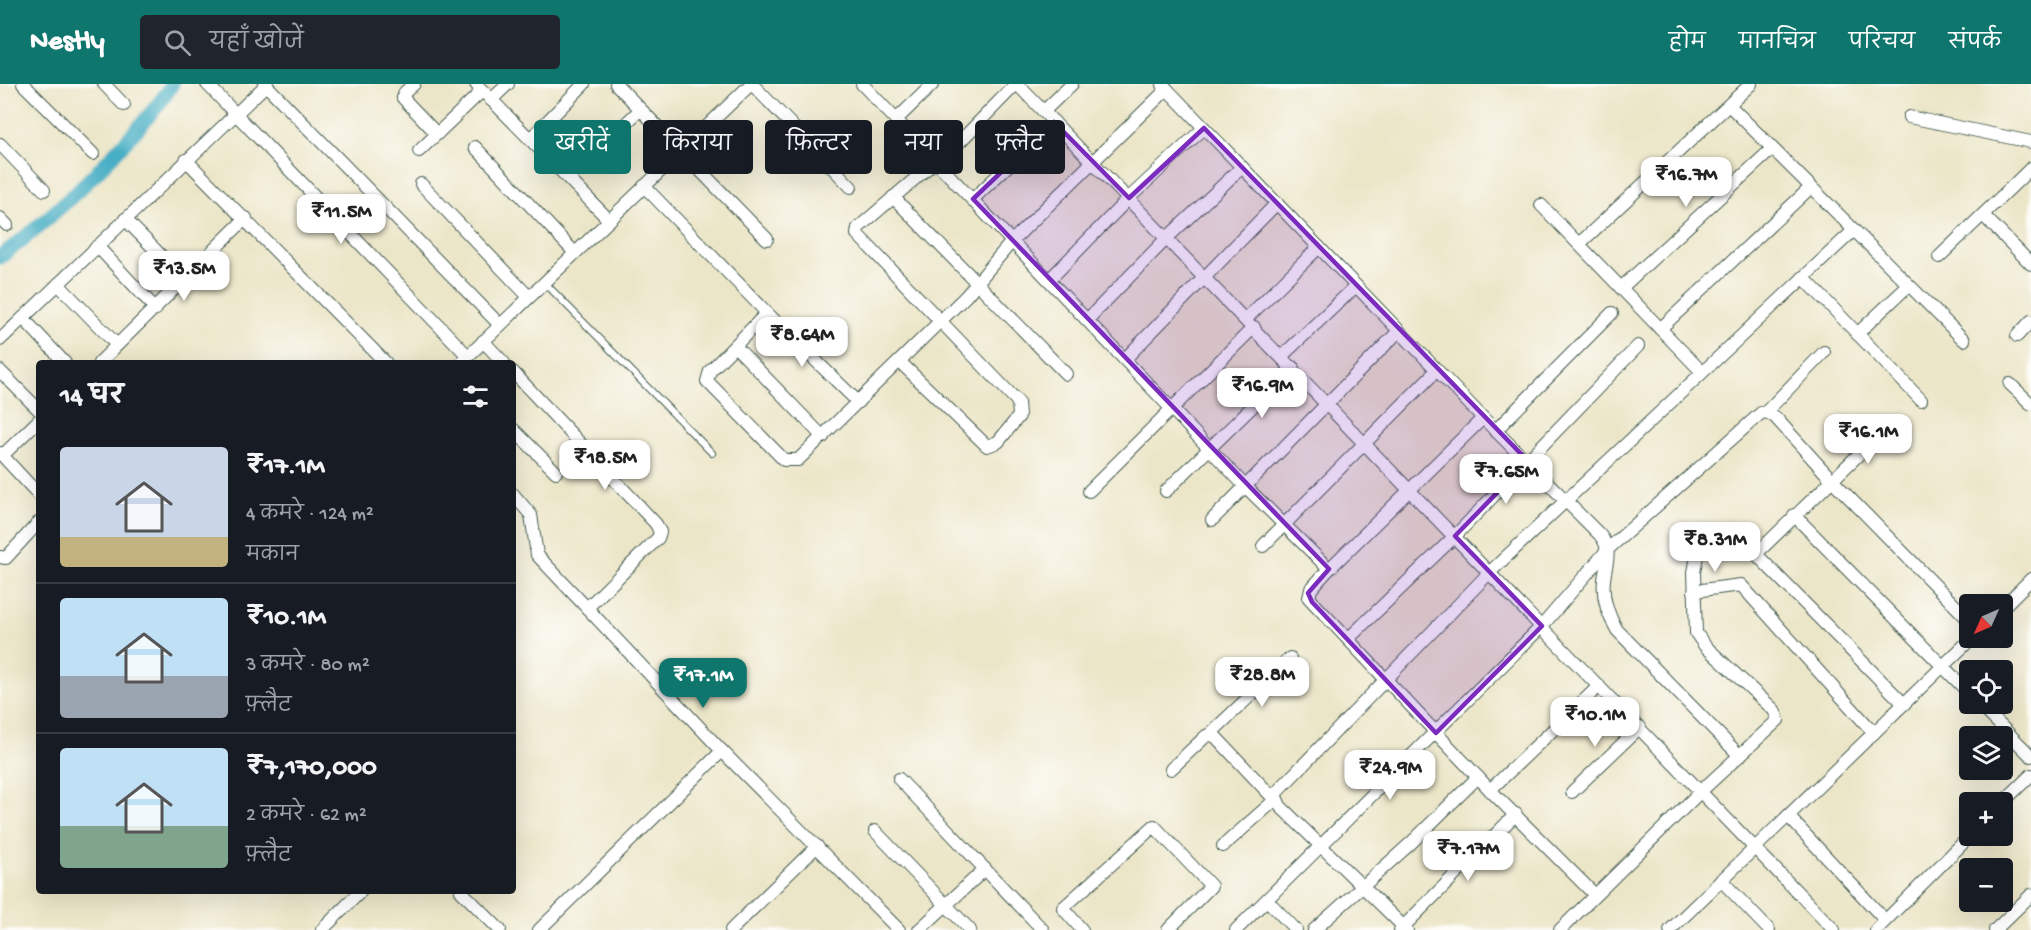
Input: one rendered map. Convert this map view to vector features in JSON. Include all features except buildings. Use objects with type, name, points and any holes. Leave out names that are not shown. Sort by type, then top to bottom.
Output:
[{"type":"street","points":[[22,84],[93,154]]},
{"type":"street","points":[[104,84],[124,105]]},
{"type":"street","points":[[207,84],[464,360],[656,174]]},
{"type":"street","points":[[0,340],[266,84],[500,325]]},
{"type":"street","points":[[414,84],[405,92],[404,98],[437,134]]},
{"type":"street","points":[[419,151],[483,92],[508,84]]},
{"type":"street","points":[[530,139],[584,84]]},
{"type":"street","points":[[616,84],[650,120]]},
{"type":"street","points":[[713,120],[752,84],[851,187]]},
{"type":"street","points":[[862,84],[897,119],[933,84]]},
{"type":"street","points":[[963,137],[1017,84],[1052,120]]},
{"type":"street","points":[[1044,111],[1072,84]]},
{"type":"street","points":[[1579,244],[1751,84]]},
{"type":"street","points":[[768,313],[708,375],[709,385],[784,460],[798,460],[940,322],[976,285],[1012,240],[1164,87],[1495,431],[1528,461],[1599,535],[1608,549],[1604,594],[1607,608],[1617,630],[1740,756]]},
{"type":"street","points":[[483,92],[609,220]]},
{"type":"street","points":[[1729,105],[1852,231],[1964,339]]},
{"type":"street","points":[[568,178],[640,110]]},
{"type":"street","points":[[1909,117],[2031,142]]},
{"type":"street","points":[[1050,279],[1129,198],[1204,128]]},
{"type":"street","points":[[1065,133],[1411,489],[1834,930]]},
{"type":"street","points":[[0,144],[44,190]]},
{"type":"street","points":[[475,147],[575,253]]},
{"type":"street","points":[[1621,288],[1772,149]]},
{"type":"street","points":[[186,160],[246,218],[383,360]]},
{"type":"street","points":[[1088,319],[1167,238],[1242,167]]},
{"type":"street","points":[[1939,257],[2031,168]]},
{"type":"street","points":[[703,174],[767,239]]},
{"type":"street","points":[[900,362],[982,444],[987,446],[998,442],[1019,416],[1018,402],[857,234],[858,228],[922,174]]},
{"type":"street","points":[[946,174],[974,199],[1245,486],[1329,568]]},
{"type":"street","points":[[974,199],[1000,174]]},
{"type":"street","points":[[421,184],[529,297]]},
{"type":"street","points":[[644,186],[858,402]]},
{"type":"street","points":[[1660,329],[1810,188]]},
{"type":"street","points":[[893,197],[976,285],[1066,374]]},
{"type":"street","points":[[1126,358],[1277,204]]},
{"type":"street","points":[[1541,205],[1702,372]]},
{"type":"street","points":[[1983,214],[2031,264]]},
{"type":"street","points":[[102,360],[246,218]]},
{"type":"street","points":[[125,219],[185,280]]},
{"type":"street","points":[[1223,846],[1275,800],[1279,789],[1296,770],[1387,681],[1490,572],[1852,231]]},
{"type":"street","points":[[96,246],[156,309]]},
{"type":"street","points":[[1089,491],[1173,409],[1319,247]]},
{"type":"street","points":[[1803,278],[1921,400]]},
{"type":"street","points":[[58,284],[117,345]]},
{"type":"street","points":[[1282,356],[1356,286]]},
{"type":"street","points":[[1857,334],[1908,286]]},
{"type":"street","points":[[1495,431],[1612,313]]},
{"type":"street","points":[[22,318],[62,360]]},
{"type":"street","points":[[2017,336],[2031,321]]},
{"type":"street","points":[[1212,520],[1399,331]]},
{"type":"street","points":[[483,341],[501,360]]},
{"type":"street","points":[[735,346],[823,437]]},
{"type":"street","points":[[1348,639],[1455,536],[1638,346]]},
{"type":"street","points":[[1236,930],[1542,626],[1608,549],[1761,413],[1766,412],[1824,352]]},
{"type":"street","points":[[1166,491],[1293,368]]},
{"type":"street","points":[[0,370],[36,407]]},
{"type":"street","points":[[1263,546],[1437,370]]},
{"type":"street","points":[[516,375],[648,515],[660,532],[658,538],[587,608]]},
{"type":"street","points":[[2010,384],[2030,400]]},
{"type":"street","points":[[1766,412],[1775,417],[1831,479],[1959,610]]},
{"type":"street","points":[[1483,418],[1329,568],[1311,588],[1309,598],[1490,790],[1595,895]]},
{"type":"street","points":[[36,423],[1,454],[36,492]]},
{"type":"street","points":[[1884,430],[1756,554],[1904,704]]},
{"type":"street","points":[[516,432],[556,472]]},
{"type":"street","points":[[516,498],[531,515],[537,555],[722,751],[899,930]]},
{"type":"street","points":[[1794,515],[1959,683]]},
{"type":"street","points":[[0,556],[6,558],[36,525]]},
{"type":"street","points":[[1560,930],[1701,791],[1776,725],[1778,715],[1699,639],[1694,626],[1696,556],[1714,535]]},
{"type":"street","points":[[1694,591],[1741,585],[1874,734]]},
{"type":"street","points":[[2013,599],[2029,587]]},
{"type":"street","points":[[1674,929],[1721,880],[1962,648]]},
{"type":"street","points":[[1171,769],[1290,658]]},
{"type":"street","points":[[1490,790],[1599,686]]},
{"type":"street","points":[[1989,714],[2031,756]]},
{"type":"street","points":[[1572,792],[1640,727]]},
{"type":"street","points":[[1210,734],[1217,737],[1275,800],[1403,929],[1516,814]]},
{"type":"street","points":[[539,930],[722,751]]},
{"type":"street","points":[[2013,792],[2031,775]]},
{"type":"street","points":[[1314,930],[1478,777]]},
{"type":"street","points":[[898,779],[1043,930]]},
{"type":"street","points":[[1788,816],[1880,925],[1960,846]]},
{"type":"street","points":[[1082,930],[1063,908],[1154,826],[1211,886],[1168,930]]},
{"type":"street","points":[[875,831],[970,930]]},
{"type":"street","points":[[731,930],[817,846]]},
{"type":"street","points":[[920,930],[985,869]]},
{"type":"street","points":[[1721,880],[1769,930]]},
{"type":"street","points":[[322,930],[358,894]]},
{"type":"street","points":[[464,894],[500,930]]},
{"type":"street","points":[[1995,930],[2031,895]]},
{"type":"street","points":[[1267,900],[1296,930]]},
{"type":"lane","points":[[544,282],[712,453]]},
{"type":"highlighted area","points":[[1054,122],[1129,198],[1204,128],[1528,461],[1455,536],[1542,626],[1436,733],[1312,602],[1308,593],[1329,569],[973,199]]},
{"type":"waterway","points":[[0,257],[51,216],[99,170],[152,112],[172,84]]}]
